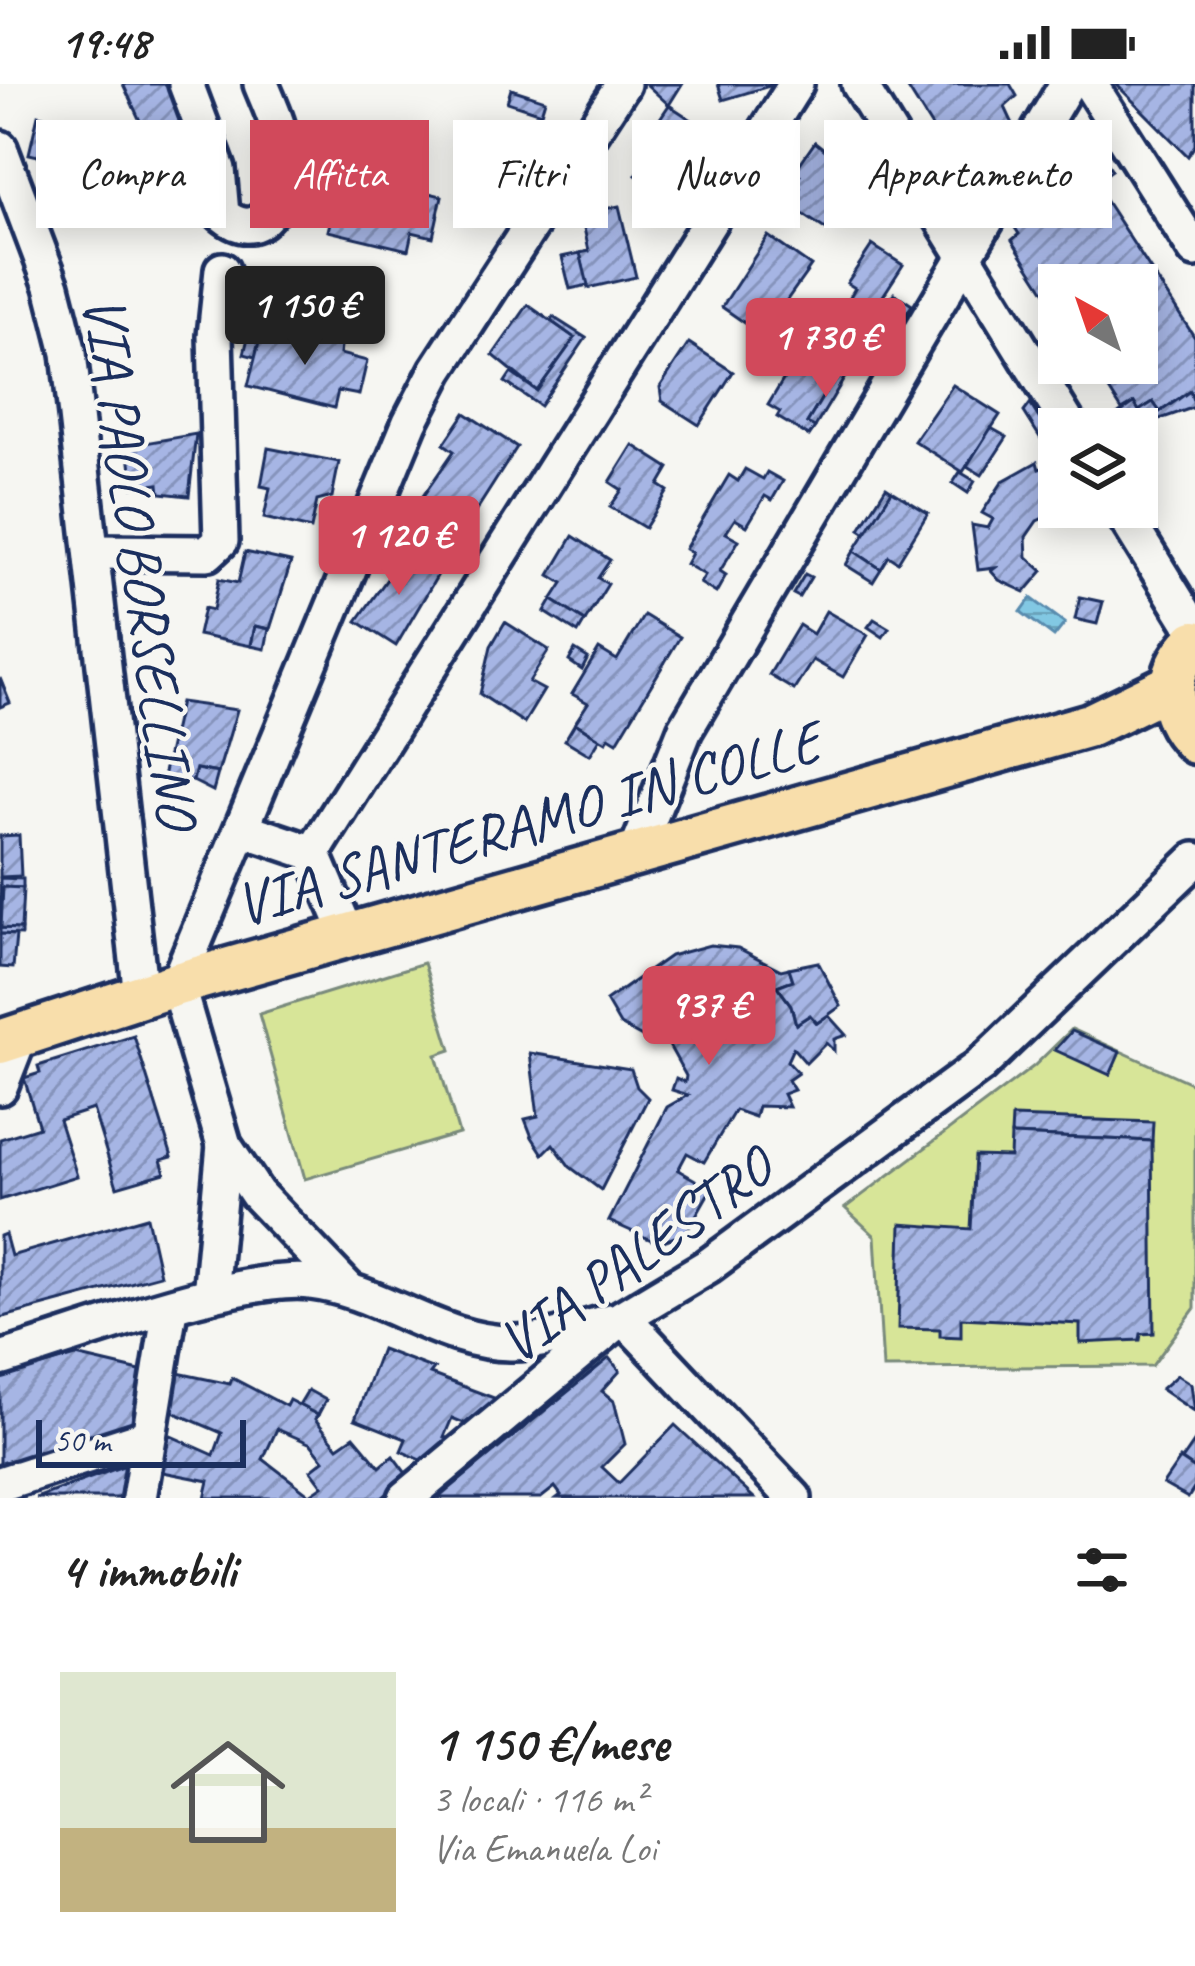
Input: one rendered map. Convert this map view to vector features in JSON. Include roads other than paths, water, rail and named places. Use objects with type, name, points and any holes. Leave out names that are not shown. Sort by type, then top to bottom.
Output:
[{"type":"main road","points":[[1191,738],[1177,719],[1172,686],[1176,667],[1195,642]]},
{"type":"main road","points":[[1090,725],[1172,686]]},
{"type":"main road","name":"VIA SANTERAMO IN COLLE","points":[[10,1039],[348,935],[1090,725]]},
{"type":"main road","points":[[1090,725],[1191,738]]},
{"type":"street","points":[[94,552],[208,553],[220,541],[215,336],[222,270],[236,221],[186,84]]},
{"type":"street","points":[[236,221],[268,216],[278,196],[284,151],[261,84]]},
{"type":"street","points":[[159,990],[245,830],[428,387],[623,84]]},
{"type":"street","points":[[313,853],[796,84]]},
{"type":"street","points":[[859,84],[1058,408]]},
{"type":"street","points":[[636,853],[685,730],[1066,84]]},
{"type":"street","points":[[1090,84],[1195,250]]},
{"type":"street","name":"VIA PAOLO BORSELLINO","points":[[0,148],[52,286],[68,353],[159,990],[224,1145]]},
{"type":"street","points":[[1132,528],[1195,630]]},
{"type":"street","points":[[245,830],[313,853],[348,935]]},
{"type":"street","name":"VIA PALESTRO","points":[[406,1498],[623,1317],[708,1266],[980,1066],[1195,860]]},
{"type":"street","points":[[0,1087],[10,1039]]},
{"type":"street","points":[[224,1145],[257,1194],[348,1288]]},
{"type":"street","points":[[210,1295],[224,1145]]},
{"type":"street","points":[[0,1359],[210,1295],[305,1281],[348,1288],[476,1339],[512,1343],[623,1317],[794,1498]]},
{"type":"street","points":[[139,1498],[170,1309]]},
{"type":"street","points":[[0,1484],[149,1436]]},
{"type":"water","points":[[1031,598],[1065,623],[1054,637],[1021,612]]}]
